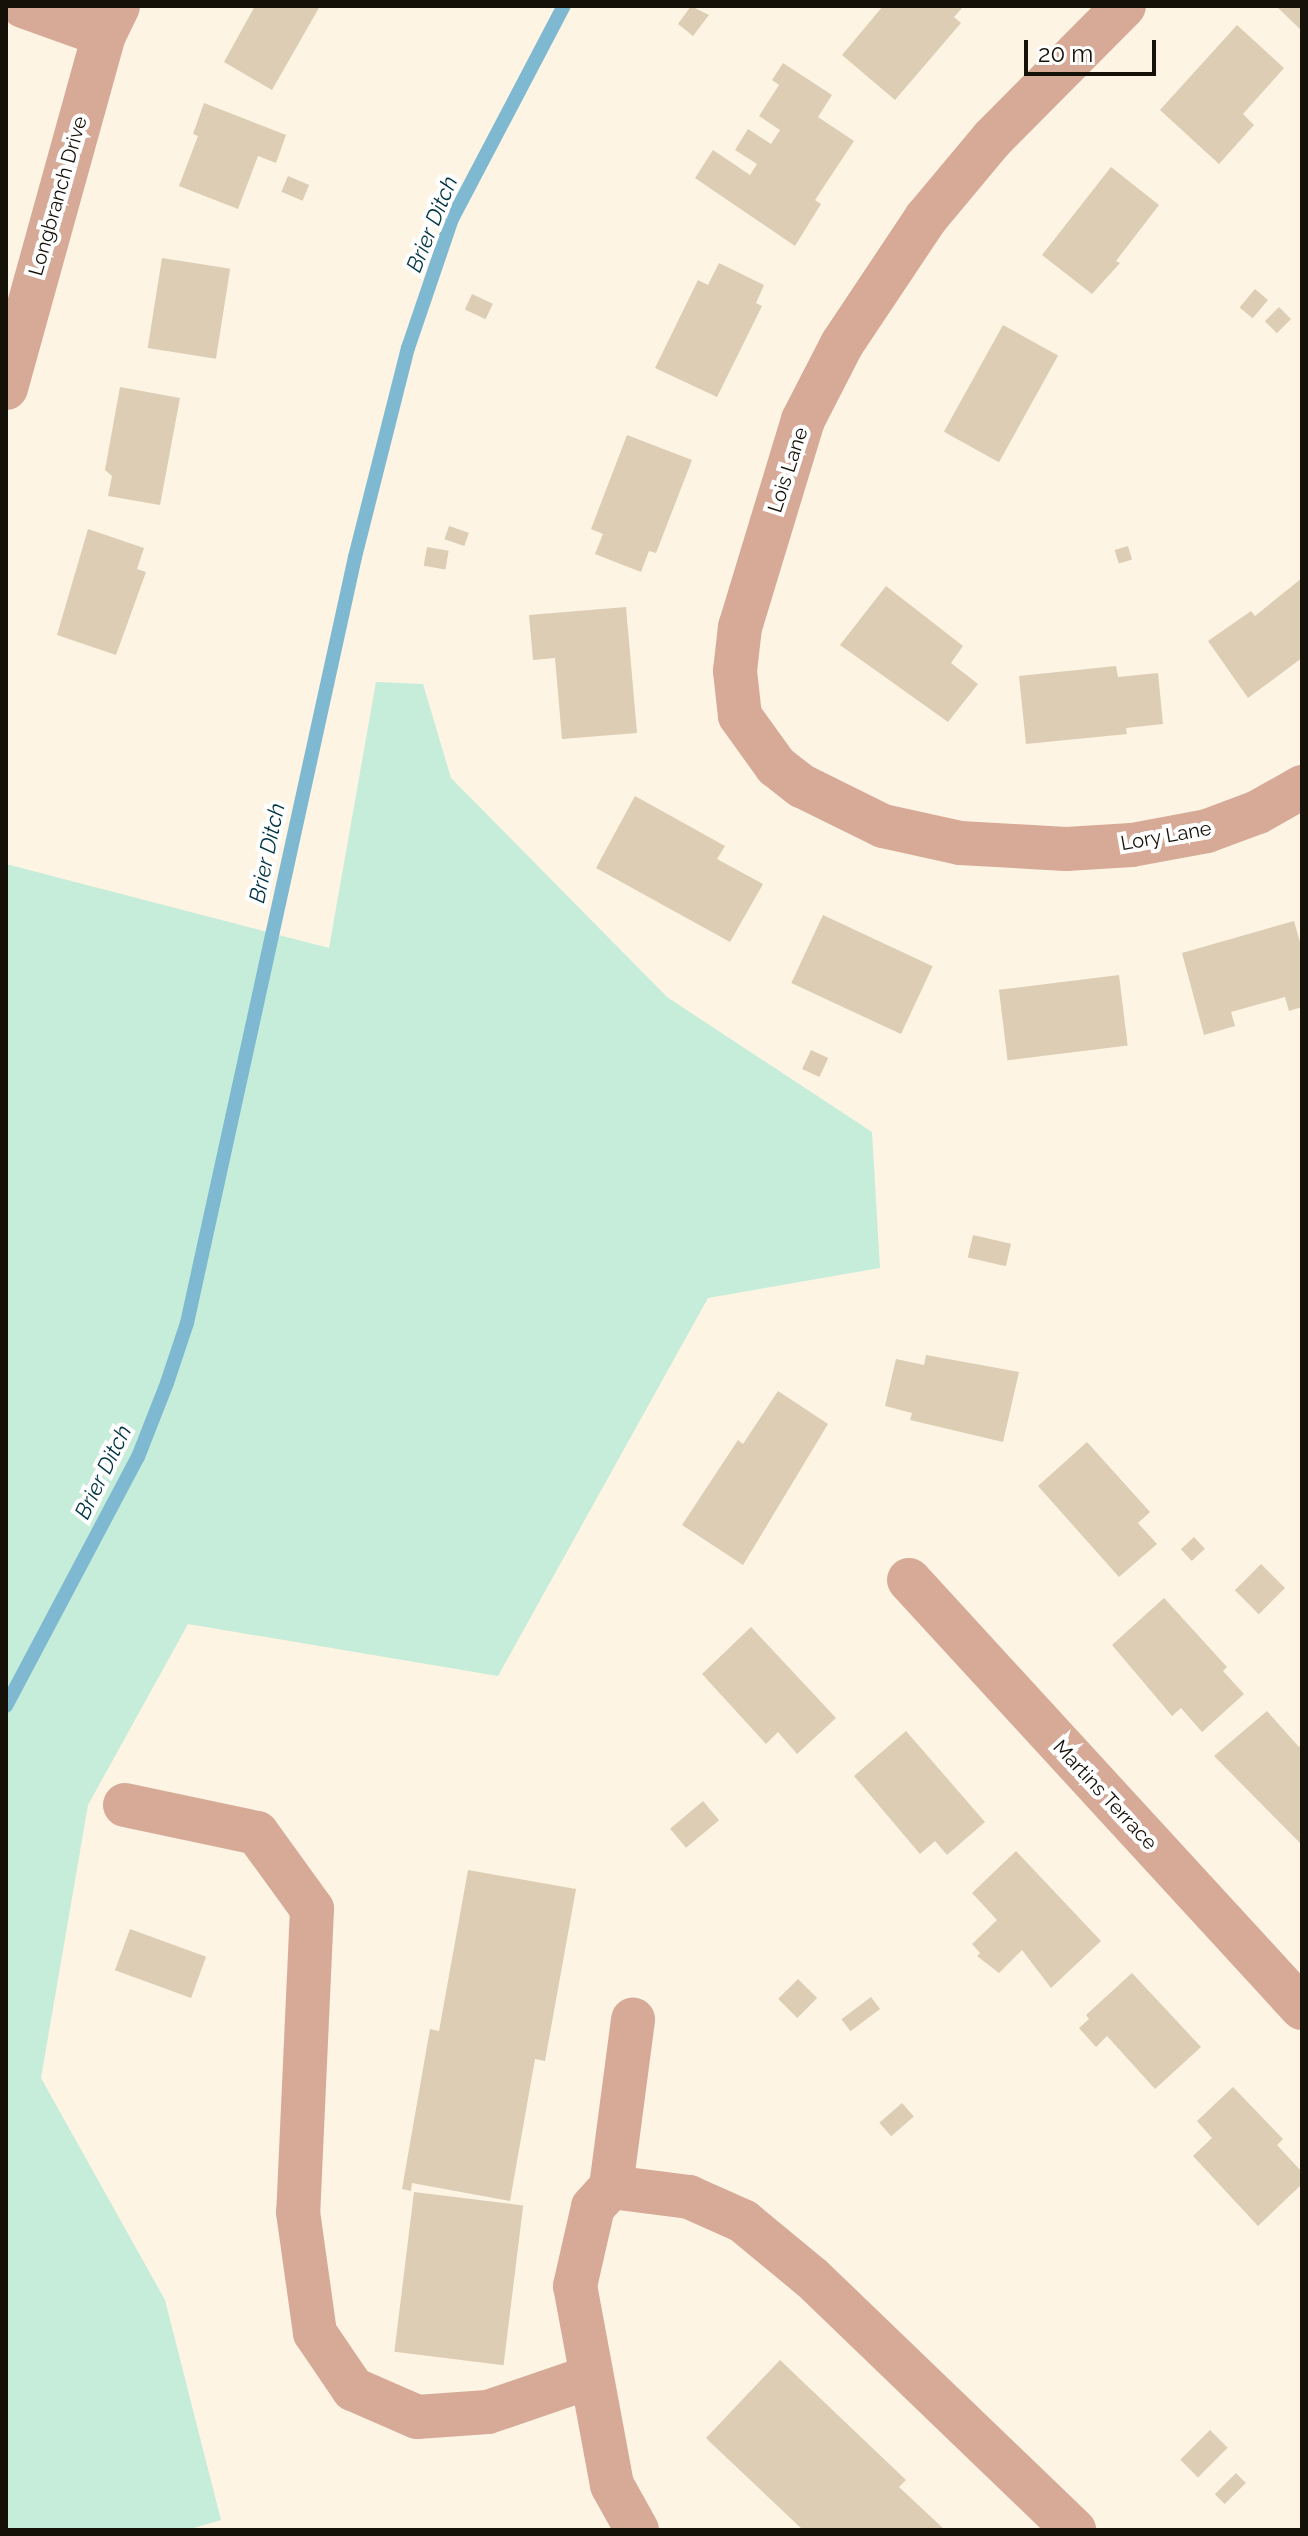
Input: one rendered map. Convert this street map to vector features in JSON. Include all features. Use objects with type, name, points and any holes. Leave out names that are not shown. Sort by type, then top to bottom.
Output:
[{"type":"street","points":[[23,6],[111,20]]},
{"type":"street","name":"Lois Lane","points":[[1021,848],[960,843],[883,826],[839,807],[776,766],[740,716],[735,671],[740,627],[803,420],[874,292],[926,218],[992,139],[1124,6]]},
{"type":"street","name":"Longbranch Drive","points":[[6,388],[111,20]]},
{"type":"street","name":"Lory Lane","points":[[1021,848],[1132,845],[1207,831],[1258,812],[1302,787]]},
{"type":"street","name":"Martins Terrace","points":[[909,1580],[1302,2008]]},
{"type":"street","points":[[125,1805],[257,1833],[312,1909],[298,2212],[315,2333],[353,2389],[417,2417],[488,2412],[590,2377]]},
{"type":"street","points":[[633,2019],[611,2187],[593,2207],[575,2286],[612,2485],[637,2530]]},
{"type":"street","points":[[611,2187],[689,2197],[743,2221],[812,2278],[1074,2530]]},
{"type":"green space","points":[[376,682],[423,684],[451,778],[667,997],[872,1132],[880,1268],[708,1298],[498,1676],[188,1624],[88,1805],[41,2078],[165,2300],[221,2520],[187,2530],[6,2530],[6,864],[329,948]]},
{"type":"building","points":[[255,6],[320,6],[272,90],[224,62]]},
{"type":"building","points":[[691,6],[709,15],[693,36],[678,24]]},
{"type":"building","points":[[883,6],[964,6],[954,17],[961,23],[895,100],[842,55]]},
{"type":"building","points":[[1276,6],[1302,6],[1302,31]]},
{"type":"building","points":[[1237,25],[1284,68],[1243,114],[1254,125],[1219,164],[1160,110]]},
{"type":"building","points":[[783,63],[832,95],[818,117],[854,141],[815,200],[821,204],[795,246],[695,178],[713,150],[750,175],[757,164],[735,150],[748,129],[771,144],[780,130],[759,116],[779,85],[772,80]]},
{"type":"building","points":[[204,103],[286,135],[276,163],[258,156],[238,209],[179,186],[198,136],[193,134]]},
{"type":"building","points":[[1111,167],[1159,205],[1116,261],[1120,263],[1092,294],[1042,255]]},
{"type":"building","points":[[288,176],[309,185],[303,201],[281,192]]},
{"type":"building","points":[[162,258],[230,269],[216,359],[148,348]]},
{"type":"building","points":[[719,263],[764,285],[756,303],[762,306],[717,397],[655,368],[698,280],[708,285]]},
{"type":"building","points":[[1255,289],[1268,300],[1253,318],[1240,307]]},
{"type":"building","points":[[472,294],[493,304],[486,319],[465,309]]},
{"type":"building","points":[[1279,307],[1291,319],[1277,333],[1265,321]]},
{"type":"building","points":[[1003,325],[1058,356],[999,462],[944,432]]},
{"type":"building","points":[[120,387],[180,398],[160,505],[108,496],[112,476],[105,470]]},
{"type":"building","points":[[627,435],[692,460],[656,553],[649,551],[641,572],[595,554],[603,534],[591,529]]},
{"type":"building","points":[[449,526],[469,533],[464,546],[444,539]]},
{"type":"building","points":[[88,529],[144,548],[137,569],[146,572],[116,655],[57,635]]},
{"type":"building","points":[[1128,546],[1132,559],[1119,563],[1115,550]]},
{"type":"building","points":[[427,547],[449,551],[445,570],[424,566]]},
{"type":"building","points":[[1302,578],[1302,658],[1248,698],[1208,641],[1251,611],[1255,616]]},
{"type":"building","points":[[886,586],[963,646],[951,663],[978,684],[948,722],[840,645]]},
{"type":"building","points":[[626,607],[637,733],[562,739],[555,658],[533,660],[529,615]]},
{"type":"building","points":[[1116,666],[1118,677],[1158,673],[1163,724],[1126,728],[1127,734],[1026,744],[1019,676]]},
{"type":"building","points":[[635,796],[725,846],[717,859],[763,884],[730,942],[596,868]]},
{"type":"building","points":[[823,915],[933,966],[901,1034],[791,983]]},
{"type":"building","points":[[1294,921],[1302,949],[1302,1007],[1289,1011],[1285,997],[1231,1012],[1235,1026],[1204,1035],[1182,953]]},
{"type":"building","points":[[1119,975],[1128,1045],[1008,1060],[999,990]]},
{"type":"building","points":[[811,1050],[828,1058],[819,1077],[802,1069]]},
{"type":"building","points":[[973,1235],[1011,1244],[1006,1266],[968,1257]]},
{"type":"building","points":[[926,1355],[1019,1372],[1003,1442],[910,1420],[912,1413],[885,1406],[896,1359],[924,1365]]},
{"type":"building","points":[[778,1391],[828,1424],[743,1565],[682,1525],[738,1440],[743,1444]]},
{"type":"building","points":[[1087,1442],[1150,1512],[1138,1523],[1157,1544],[1119,1577],[1038,1486]]},
{"type":"building","points":[[1194,1537],[1205,1549],[1192,1561],[1181,1549]]},
{"type":"building","points":[[1261,1564],[1285,1588],[1259,1614],[1235,1590]]},
{"type":"building","points":[[1164,1598],[1227,1667],[1223,1671],[1244,1694],[1202,1732],[1181,1708],[1172,1716],[1112,1645]]},
{"type":"building","points":[[751,1627],[836,1718],[797,1754],[778,1732],[766,1744],[702,1674]]},
{"type":"building","points":[[1267,1711],[1299,1747],[1302,1744],[1302,1845],[1214,1756]]},
{"type":"building","points":[[906,1731],[985,1822],[947,1855],[935,1841],[920,1854],[854,1776]]},
{"type":"building","points":[[703,1801],[719,1820],[686,1848],[670,1829]]},
{"type":"building","points":[[1016,1851],[1101,1941],[1051,1988],[1022,1950],[999,1973],[977,1956],[980,1953],[972,1944],[997,1920],[972,1893]]},
{"type":"building","points":[[468,1870],[576,1889],[545,2061],[535,2059],[510,2201],[412,2183],[411,2191],[402,2189],[430,2029],[439,2031]]},
{"type":"building","points":[[130,1929],[206,1957],[191,1998],[115,1970]]},
{"type":"building","points":[[1132,1973],[1201,2047],[1155,2089],[1107,2036],[1096,2047],[1079,2028],[1089,2019],[1086,2015]]},
{"type":"building","points":[[798,1979],[817,1998],[797,2018],[778,1999]]},
{"type":"building","points":[[871,1997],[880,2009],[850,2031],[841,2019]]},
{"type":"building","points":[[1233,2087],[1283,2139],[1277,2145],[1302,2172],[1302,2184],[1258,2226],[1193,2156],[1212,2138],[1197,2121]]},
{"type":"building","points":[[902,2103],[914,2117],[891,2136],[879,2123]]},
{"type":"building","points":[[414,2192],[523,2205],[504,2365],[394,2352]]},
{"type":"building","points":[[780,2360],[906,2480],[899,2487],[945,2530],[803,2530],[706,2438]]},
{"type":"building","points":[[1210,2430],[1228,2448],[1198,2477],[1180,2460]]},
{"type":"building","points":[[1236,2473],[1246,2483],[1225,2504],[1215,2494]]},
{"type":"waterway","name":"Brier Ditch","points":[[6,1706],[138,1457],[187,1323],[355,557],[408,348],[452,219],[564,6]]}]
